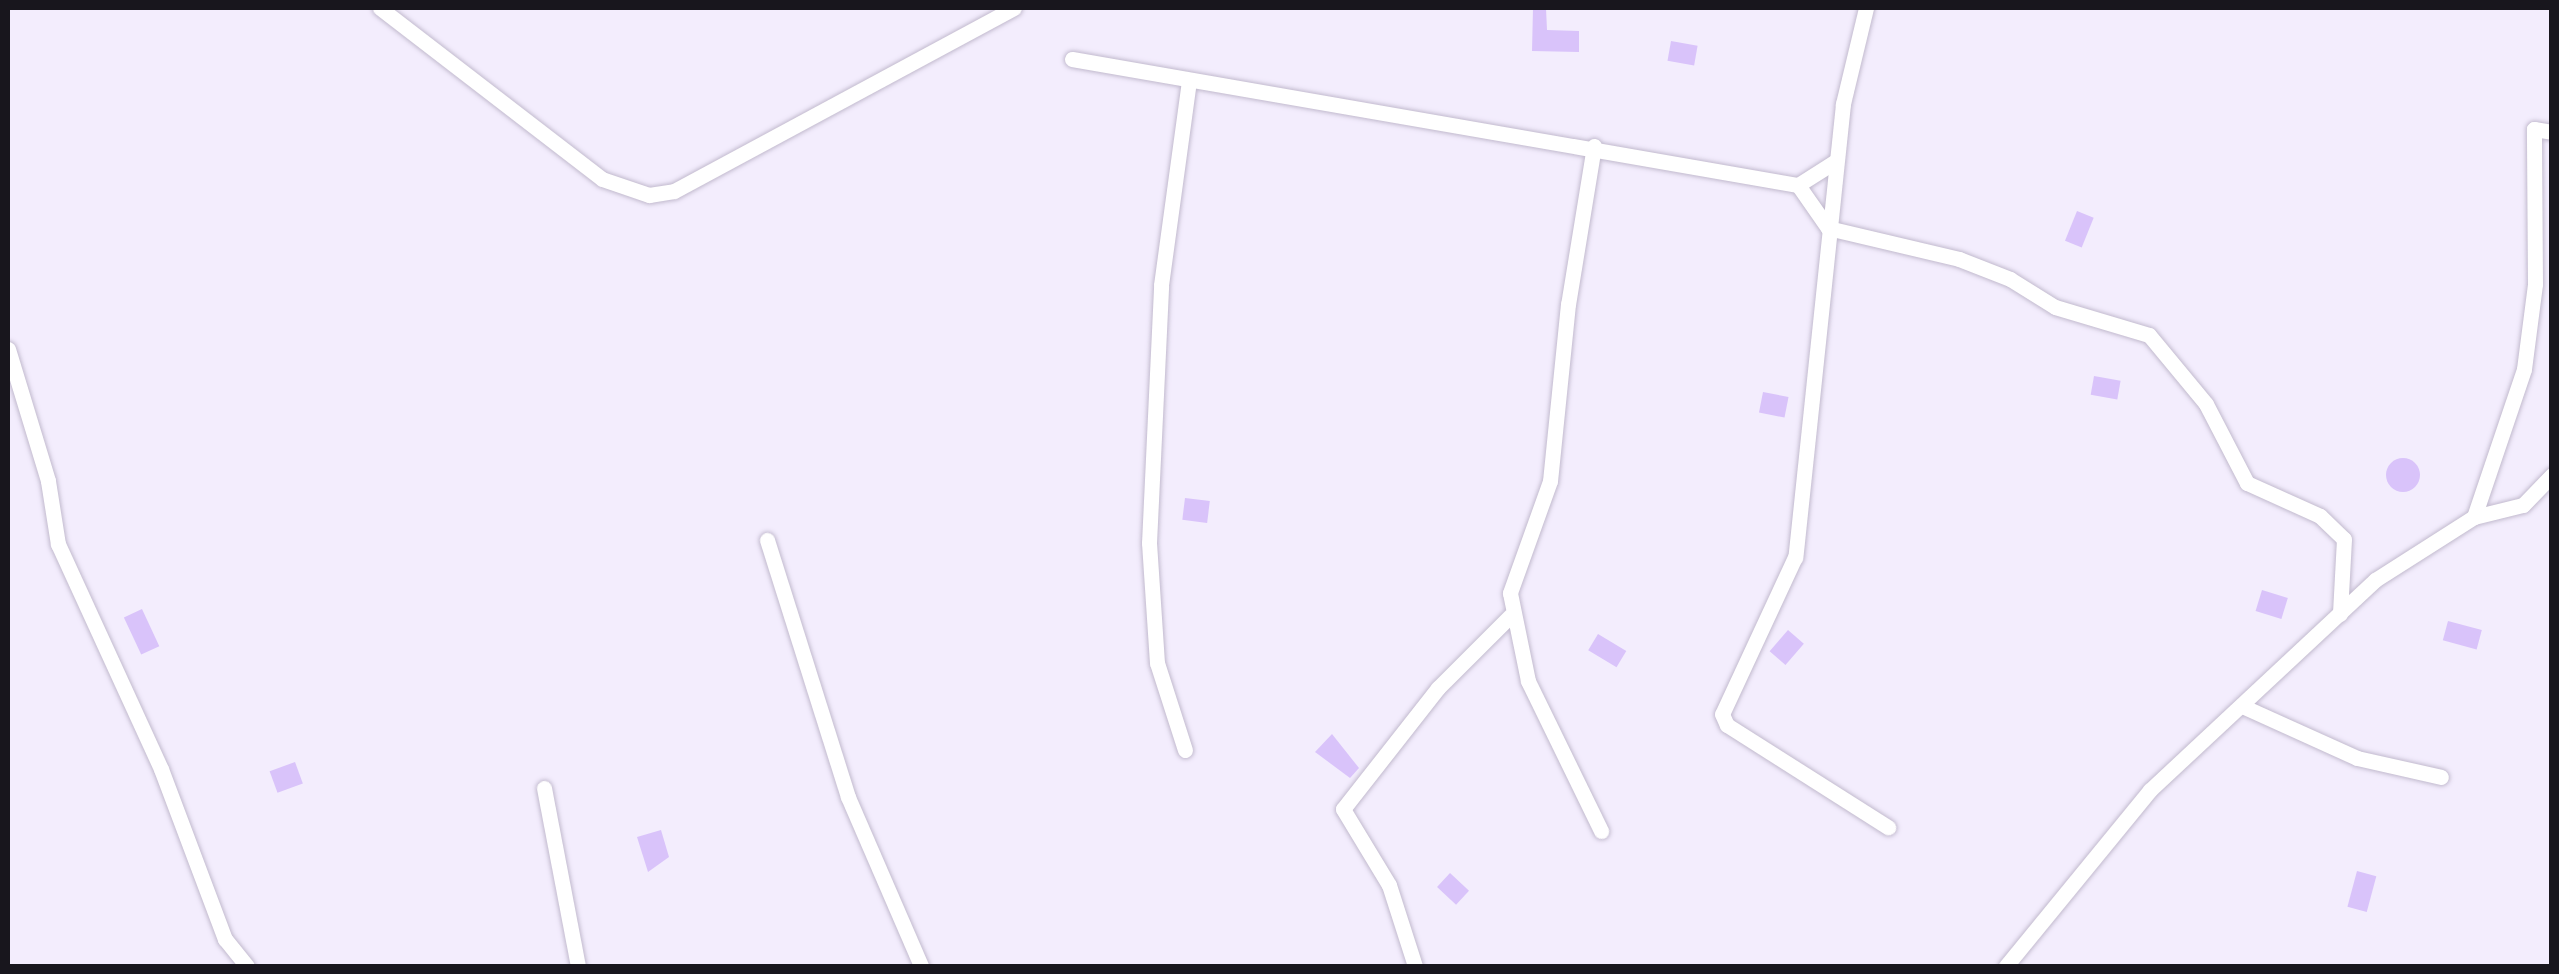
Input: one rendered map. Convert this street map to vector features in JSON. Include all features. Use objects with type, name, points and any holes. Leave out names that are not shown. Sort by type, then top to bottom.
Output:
[{"type":"street","points":[[380,8],[602,179],[650,195],[674,191],[1014,8]]},
{"type":"street","points":[[1866,8],[1836,161],[1795,556],[1722,714],[1726,725],[1888,827]]},
{"type":"street","points":[[1072,60],[1594,146],[1798,184],[1836,161]]},
{"type":"street","points":[[1185,750],[1157,664],[1148,543],[1161,285],[1189,80]]},
{"type":"street","points":[[2474,517],[2524,369],[2535,284],[2534,129],[2552,132]]},
{"type":"street","points":[[1594,146],[1568,304],[1550,482],[1510,593],[1510,616],[1528,681],[1601,830]]},
{"type":"street","points":[[1798,184],[1828,228],[1959,259],[2010,279],[2055,308],[2149,335],[2206,404],[2248,483],[2320,516],[2344,539],[2340,614]]},
{"type":"street","points":[[8,350],[48,481],[58,544],[161,769],[236,966]]},
{"type":"street","points":[[2006,966],[2150,790],[2340,614],[2429,540],[2474,517],[2522,505],[2552,475]]},
{"type":"street","points":[[766,540],[848,797],[920,966]]},
{"type":"street","points":[[1415,966],[1389,885],[1343,808],[1438,688],[1510,616]]},
{"type":"street","points":[[2242,706],[2357,758],[2441,777]]},
{"type":"street","points":[[544,788],[578,966]]},
{"type":"street","points":[[225,939],[247,966]]},
{"type":"building","points":[[1533,8],[1546,8],[1547,30],[1579,31],[1579,52],[1532,51]]},
{"type":"building","points":[[1671,41],[1698,46],[1694,65],[1668,61]]},
{"type":"building","points":[[2077,211],[2094,218],[2082,247],[2065,241]]},
{"type":"building","points":[[2094,376],[2121,381],[2117,399],[2091,395]]},
{"type":"building","points":[[1763,392],[1789,397],[1785,418],[1759,413]]},
{"type":"building","points":[[2403,458],[2415,463],[2420,475],[2415,487],[2403,492],[2391,487],[2386,475],[2391,463]]},
{"type":"building","points":[[1185,498],[1210,501],[1207,523],[1182,520]]},
{"type":"building","points":[[2262,590],[2288,598],[2281,619],[2256,611]]},
{"type":"building","points":[[142,609],[159,646],[141,655],[124,617]]},
{"type":"building","points":[[2448,621],[2482,630],[2477,649],[2443,640]]},
{"type":"building","points":[[1788,630],[1804,644],[1785,665],[1770,651]]},
{"type":"building","points":[[1598,634],[1626,651],[1617,667],[1588,650]]},
{"type":"building","points":[[1332,734],[1359,768],[1350,778],[1315,752]]},
{"type":"building","points":[[295,762],[303,784],[277,793],[270,771]]},
{"type":"building","points":[[661,830],[669,857],[648,872],[637,837]]},
{"type":"building","points":[[2357,871],[2376,876],[2367,912],[2347,907]]},
{"type":"building","points":[[1450,873],[1469,891],[1456,905],[1437,887]]}]
